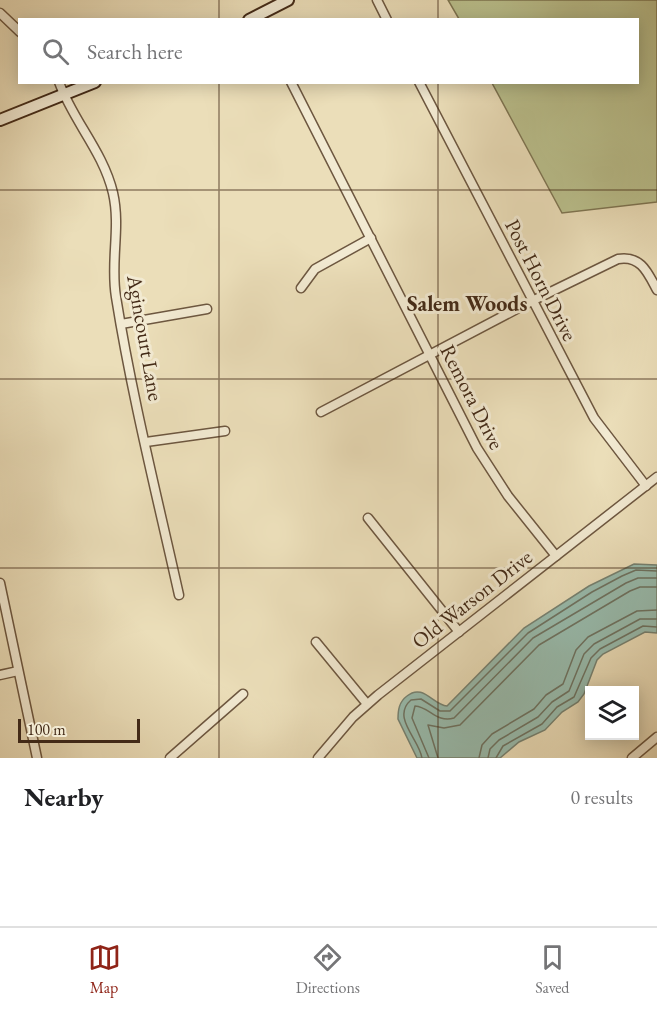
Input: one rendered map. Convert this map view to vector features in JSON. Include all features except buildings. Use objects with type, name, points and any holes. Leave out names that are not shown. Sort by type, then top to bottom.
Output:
[{"type":"main road","points":[[256,18],[288,0]]},
{"type":"main road","points":[[0,120],[90,84]]},
{"type":"street","points":[[377,0],[386,18]]},
{"type":"street","points":[[0,13],[18,30]]},
{"type":"street","name":"Agincourt Lane","points":[[60,84],[63,95],[101,159],[112,191],[117,224],[114,284],[179,595]]},
{"type":"street","name":"Remora Drive","points":[[292,84],[492,473],[556,556]]},
{"type":"street","name":"Post Horn Drive","points":[[420,84],[594,418],[646,486]]},
{"type":"street","points":[[301,288],[315,269],[371,238]]},
{"type":"street","points":[[321,411],[430,353],[618,259],[631,259],[646,268],[657,290]]},
{"type":"street","points":[[121,324],[207,309]]},
{"type":"street","points":[[146,442],[225,430]]},
{"type":"street","name":"Old Warson Drive","points":[[318,758],[336,735],[367,704],[657,477]]},
{"type":"street","points":[[368,518],[459,632]]},
{"type":"street","points":[[0,583],[36,758]]},
{"type":"street","points":[[316,642],[367,704]]},
{"type":"street","points":[[0,675],[18,671]]},
{"type":"street","points":[[170,758],[243,694]]},
{"type":"street","points":[[632,758],[657,737]]},
{"type":"green space","points":[[448,0],[657,0],[657,202],[562,213],[493,84],[639,84],[639,18],[458,18]]},
{"type":"water","points":[[634,564],[657,565],[657,633],[645,632],[603,654],[597,660],[587,686],[585,686],[584,694],[578,702],[562,712],[545,730],[519,742],[500,758],[417,758],[398,719],[398,712],[404,698],[418,692],[447,706],[524,628],[589,586]]},
{"type":"district","name":"Salem Woods","points":[[467,303]]}]
